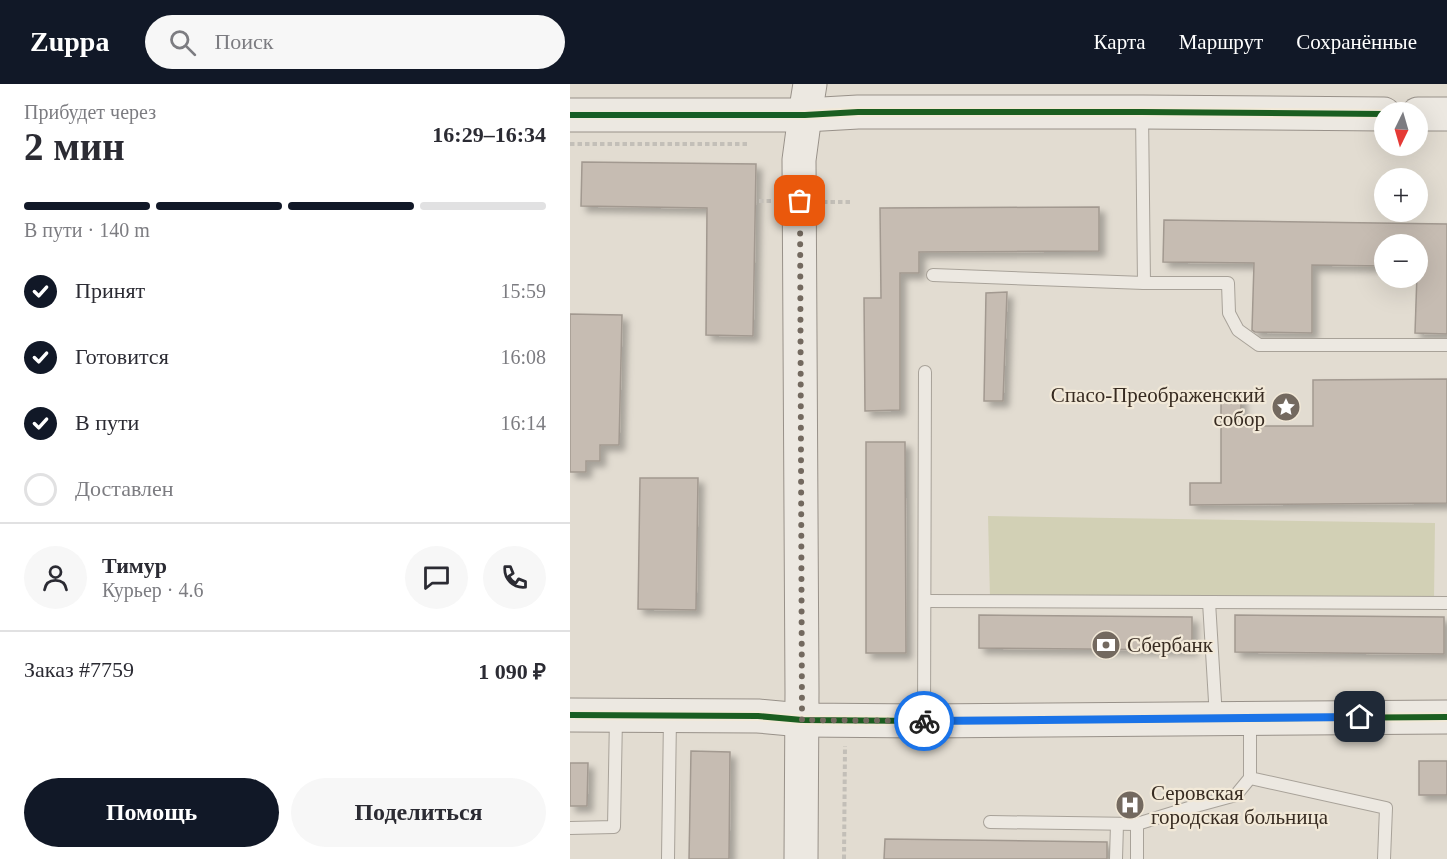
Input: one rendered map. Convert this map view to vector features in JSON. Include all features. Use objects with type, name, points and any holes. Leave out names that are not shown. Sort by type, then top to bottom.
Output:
[{"type":"street","points":[[801,859],[799,160],[808,100]]},
{"type":"street","points":[[570,115],[808,100],[858,112],[1374,114]]},
{"type":"street","points":[[1428,114],[1447,114]]},
{"type":"street","points":[[570,715],[758,716],[802,720],[924,721],[1447,717]]},
{"type":"lane","points":[[1142,112],[1144,283]]},
{"type":"lane","points":[[933,275],[1144,283],[1228,283],[1229,313],[1238,330],[1259,345],[1447,345]]},
{"type":"lane","points":[[924,721],[925,372]]},
{"type":"lane","points":[[924,601],[1447,603]]},
{"type":"lane","points":[[1209,602],[1216,719]]},
{"type":"lane","points":[[570,828],[614,827],[616,715]]},
{"type":"lane","points":[[668,859],[670,716]]},
{"type":"lane","points":[[990,822],[1137,824],[1236,795],[1250,778],[1250,718]]},
{"type":"lane","points":[[1250,778],[1386,808],[1384,859]]},
{"type":"lane","points":[[1116,859],[1117,824]]},
{"type":"lane","points":[[1137,824],[1137,859]]},
{"type":"path","points":[[570,144],[759,144]]},
{"type":"path","points":[[817,202],[850,202]]},
{"type":"path","points":[[844,859],[846,720]]},
{"type":"shaded area","points":[[988,516],[1435,523],[1434,599],[990,598]]},
{"type":"building","points":[[582,162],[756,164],[753,336],[706,335],[707,208],[581,206]]},
{"type":"building","points":[[1099,207],[1099,251],[919,252],[919,273],[900,273],[900,410],[865,411],[864,298],[881,298],[880,208]]},
{"type":"building","points":[[1164,220],[1447,224],[1447,334],[1415,333],[1417,288],[1428,288],[1428,234],[1374,234],[1374,266],[1312,265],[1312,333],[1255,332],[1252,330],[1254,263],[1163,262]]},
{"type":"building","points":[[1007,292],[1003,401],[984,401],[986,293]]},
{"type":"building","points":[[570,314],[622,315],[619,445],[600,445],[600,461],[586,461],[586,472],[570,472]]},
{"type":"building","points":[[1447,379],[1447,503],[1190,505],[1190,483],[1221,483],[1221,394],[1241,394],[1241,426],[1313,426],[1313,380]]},
{"type":"building","points":[[866,442],[905,442],[906,653],[866,653]]},
{"type":"building","points":[[640,478],[698,478],[696,610],[638,609]]},
{"type":"building","points":[[979,615],[1192,617],[1192,650],[979,648]]},
{"type":"building","points":[[1235,615],[1444,617],[1444,654],[1235,652]]},
{"type":"building","points":[[691,751],[730,752],[729,859],[689,859]]},
{"type":"building","points":[[1419,761],[1447,761],[1447,795],[1419,795]]},
{"type":"building","points":[[570,763],[588,763],[587,806],[570,806]]},
{"type":"building","points":[[885,839],[1107,842],[1107,859],[884,859]]},
{"type":"cycle path","points":[[570,115],[805,115],[858,112],[1374,114]]},
{"type":"cycle path","points":[[570,715],[758,716],[802,720],[924,721],[1447,717]]},
{"type":"way so far","points":[[800,201],[802,720],[924,721]]},
{"type":"place","name":"Спасо-Преображенский собор","points":[[1286,407]]},
{"type":"place","name":"Сбербанк","points":[[1106,645]]},
{"type":"place","name":"Серовская городская больница","points":[[1130,805]]},
{"type":"route","points":[[924,721],[1360,717]]}]
